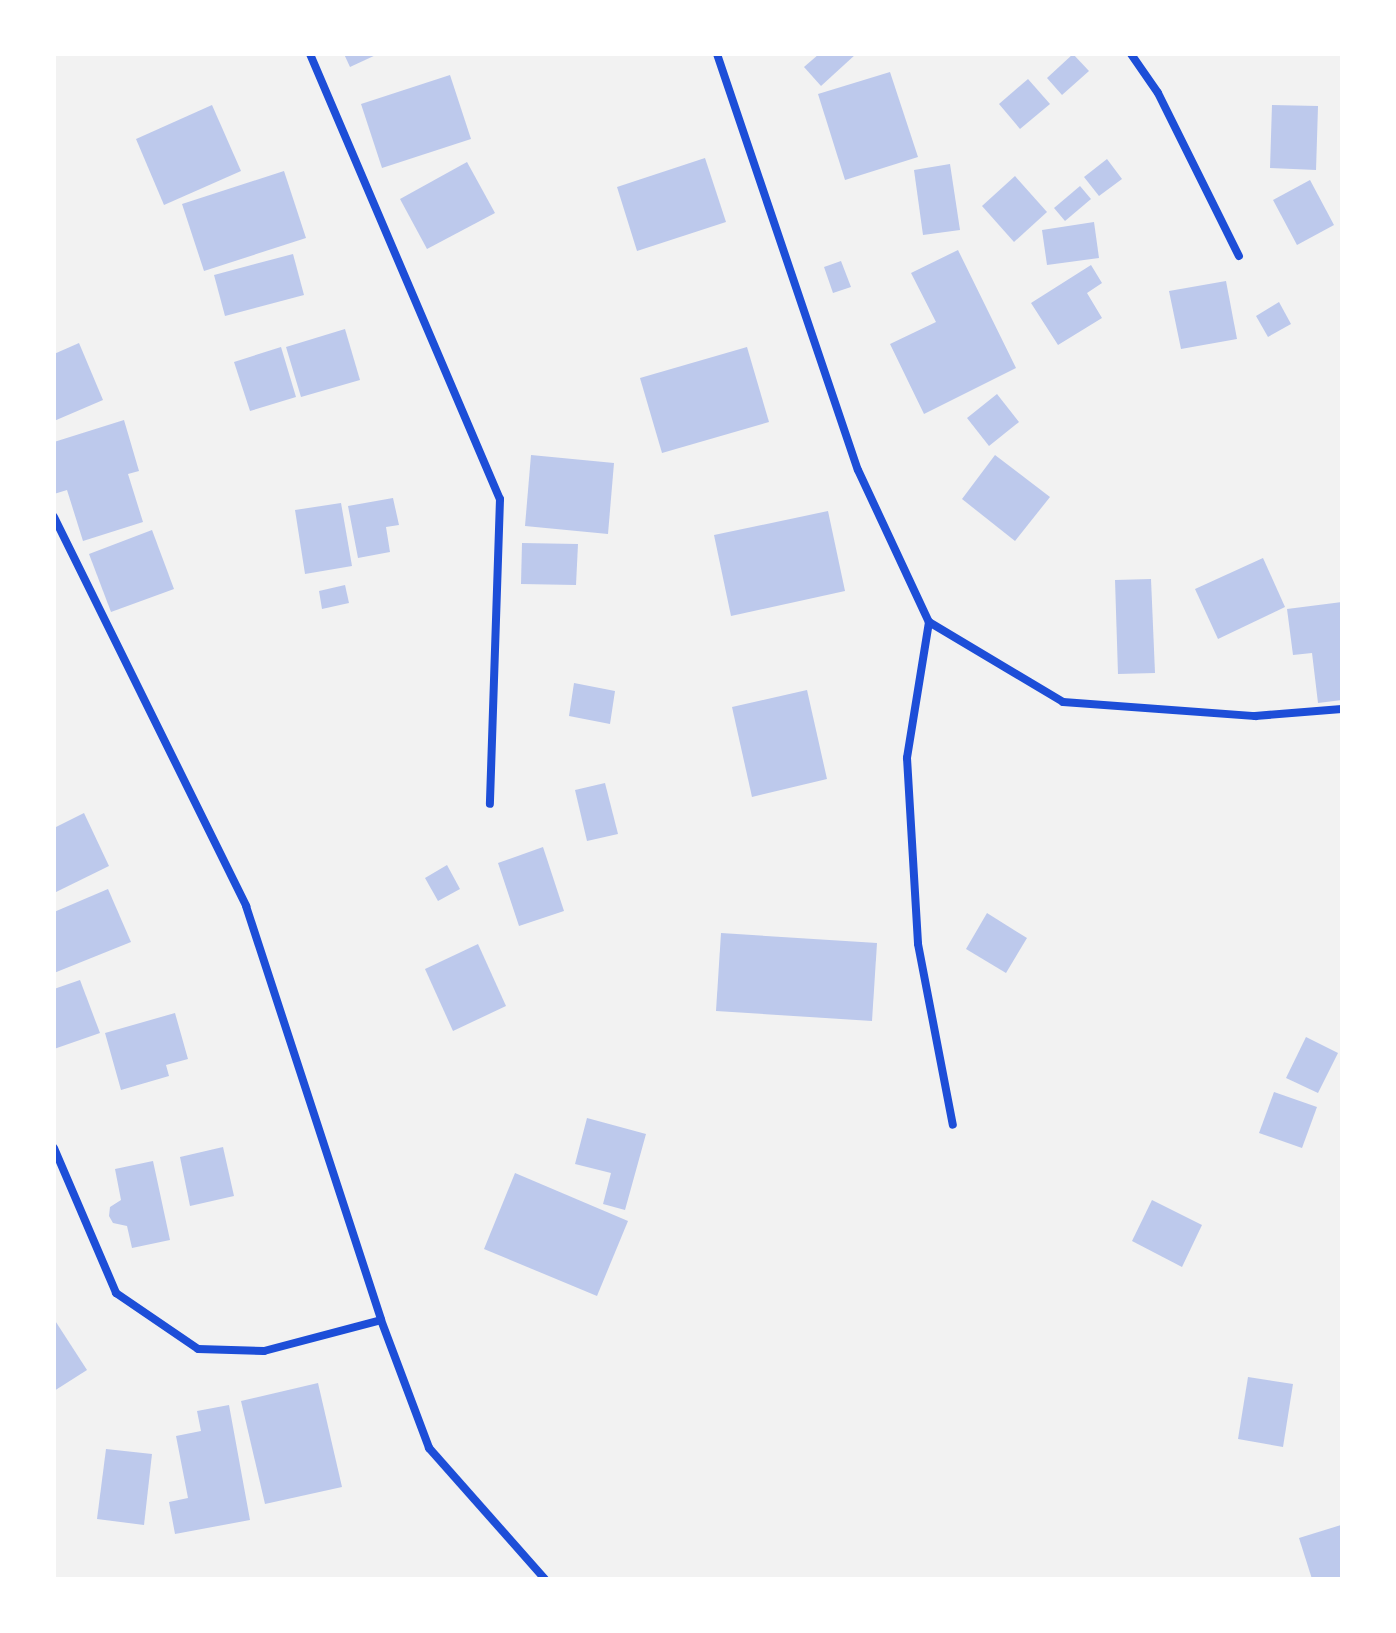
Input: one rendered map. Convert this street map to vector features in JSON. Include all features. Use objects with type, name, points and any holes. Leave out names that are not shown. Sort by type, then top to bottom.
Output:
[{"type":"street","points":[[310,54],[500,499],[490,804]]},
{"type":"street","points":[[717,54],[858,470],[929,622],[1063,702],[1255,716],[1342,709]]},
{"type":"street","points":[[1131,54],[1158,93],[1239,256]]},
{"type":"street","points":[[54,517],[246,906],[381,1320],[429,1448],[545,1579]]},
{"type":"street","points":[[929,622],[907,758],[918,944],[953,1125]]},
{"type":"street","points":[[54,1148],[116,1293],[198,1349],[264,1351],[381,1320]]},
{"type":"building","points":[[344,54],[378,54],[350,67]]},
{"type":"building","points":[[819,54],[856,54],[821,86],[804,67]]},
{"type":"building","points":[[1073,54],[1089,71],[1062,95],[1047,78]]},
{"type":"building","points":[[890,72],[918,157],[845,180],[818,94]]},
{"type":"building","points":[[450,75],[471,139],[382,168],[361,104]]},
{"type":"building","points":[[1028,79],[1050,104],[1020,129],[999,104]]},
{"type":"building","points":[[212,105],[241,171],[164,205],[136,139]]},
{"type":"building","points":[[1272,105],[1318,106],[1316,170],[1270,168]]},
{"type":"building","points":[[705,158],[726,222],[637,251],[617,187]]},
{"type":"building","points":[[1107,159],[1122,179],[1099,196],[1084,177]]},
{"type":"building","points":[[467,162],[495,213],[427,249],[400,199]]},
{"type":"building","points":[[950,164],[960,230],[923,235],[914,170]]},
{"type":"building","points":[[284,171],[306,238],[204,271],[182,204]]},
{"type":"building","points":[[1015,176],[1047,212],[1014,242],[982,206]]},
{"type":"building","points":[[1310,180],[1334,225],[1297,245],[1273,200]]},
{"type":"building","points":[[1080,186],[1091,199],[1065,221],[1054,208]]},
{"type":"building","points":[[1094,222],[1099,258],[1047,265],[1042,230]]},
{"type":"building","points":[[958,250],[1016,368],[924,414],[890,344],[936,322],[911,273]]},
{"type":"building","points":[[293,254],[304,295],[225,316],[214,275]]},
{"type":"building","points":[[841,261],[851,287],[833,293],[824,267]]},
{"type":"building","points":[[1091,265],[1102,283],[1087,293],[1102,318],[1058,345],[1031,303]]},
{"type":"building","points":[[1226,281],[1237,339],[1181,349],[1169,291]]},
{"type":"building","points":[[1279,302],[1291,324],[1268,337],[1256,316]]},
{"type":"building","points":[[345,329],[360,380],[301,397],[286,347]]},
{"type":"building","points":[[79,343],[103,400],[54,421],[54,354]]},
{"type":"building","points":[[281,347],[296,397],[250,411],[234,362]]},
{"type":"building","points":[[747,347],[769,422],[662,453],[640,378]]},
{"type":"building","points":[[997,394],[1019,422],[989,446],[967,418]]},
{"type":"building","points":[[124,420],[139,471],[128,474],[143,522],[83,541],[67,490],[54,494],[54,442]]},
{"type":"building","points":[[531,455],[614,463],[608,534],[525,526]]},
{"type":"building","points":[[995,455],[1050,497],[1015,541],[962,499]]},
{"type":"building","points":[[393,498],[399,525],[386,527],[390,552],[358,558],[348,506]]},
{"type":"building","points":[[341,503],[352,566],[305,574],[295,510]]},
{"type":"building","points":[[828,511],[845,591],[731,616],[714,535]]},
{"type":"building","points":[[152,530],[174,589],[111,612],[89,554]]},
{"type":"building","points":[[522,543],[578,544],[576,585],[521,584]]},
{"type":"building","points":[[1263,558],[1285,607],[1218,639],[1195,589]]},
{"type":"building","points":[[1151,579],[1155,673],[1118,674],[1115,580]]},
{"type":"building","points":[[345,585],[349,603],[322,609],[319,591]]},
{"type":"building","points":[[1342,602],[1342,700],[1318,703],[1312,653],[1293,655],[1287,609]]},
{"type":"building","points":[[574,683],[615,691],[610,724],[569,716]]},
{"type":"building","points":[[807,690],[827,779],[752,797],[732,707]]},
{"type":"building","points":[[605,783],[618,834],[587,841],[575,790]]},
{"type":"building","points":[[84,813],[109,866],[54,893],[54,828]]},
{"type":"building","points":[[543,847],[564,911],[519,926],[498,863]]},
{"type":"building","points":[[447,865],[460,889],[438,901],[425,878]]},
{"type":"building","points":[[108,889],[131,942],[54,973],[54,912]]},
{"type":"building","points":[[987,913],[1027,938],[1006,973],[966,949]]},
{"type":"building","points":[[721,933],[877,943],[872,1021],[716,1011]]},
{"type":"building","points":[[478,944],[506,1006],[453,1031],[425,969]]},
{"type":"building","points":[[80,980],[100,1033],[54,1049],[54,989]]},
{"type":"building","points":[[175,1013],[188,1059],[166,1065],[169,1076],[121,1090],[105,1033]]},
{"type":"building","points":[[1306,1037],[1338,1053],[1318,1093],[1286,1078]]},
{"type":"building","points":[[1274,1092],[1317,1107],[1302,1148],[1259,1133]]},
{"type":"building","points":[[587,1118],[646,1134],[625,1210],[603,1204],[611,1173],[575,1164]]},
{"type":"building","points":[[223,1147],[234,1196],[190,1206],[180,1157]]},
{"type":"building","points":[[153,1161],[170,1240],[132,1248],[127,1226],[113,1223],[109,1216],[110,1207],[121,1200],[115,1169]]},
{"type":"building","points":[[515,1173],[628,1221],[597,1296],[484,1249]]},
{"type":"building","points":[[1152,1200],[1202,1225],[1182,1267],[1132,1241]]},
{"type":"building","points":[[54,1319],[87,1370],[54,1391]]},
{"type":"building","points":[[1248,1377],[1293,1384],[1283,1447],[1238,1439]]},
{"type":"building","points":[[318,1383],[342,1487],[265,1504],[241,1401]]},
{"type":"building","points":[[229,1405],[250,1520],[175,1534],[169,1502],[188,1498],[176,1436],[201,1431],[197,1411]]},
{"type":"building","points":[[106,1449],[152,1454],[144,1525],[97,1519]]},
{"type":"building","points":[[1341,1525],[1342,1579],[1312,1579],[1299,1538]]}]
